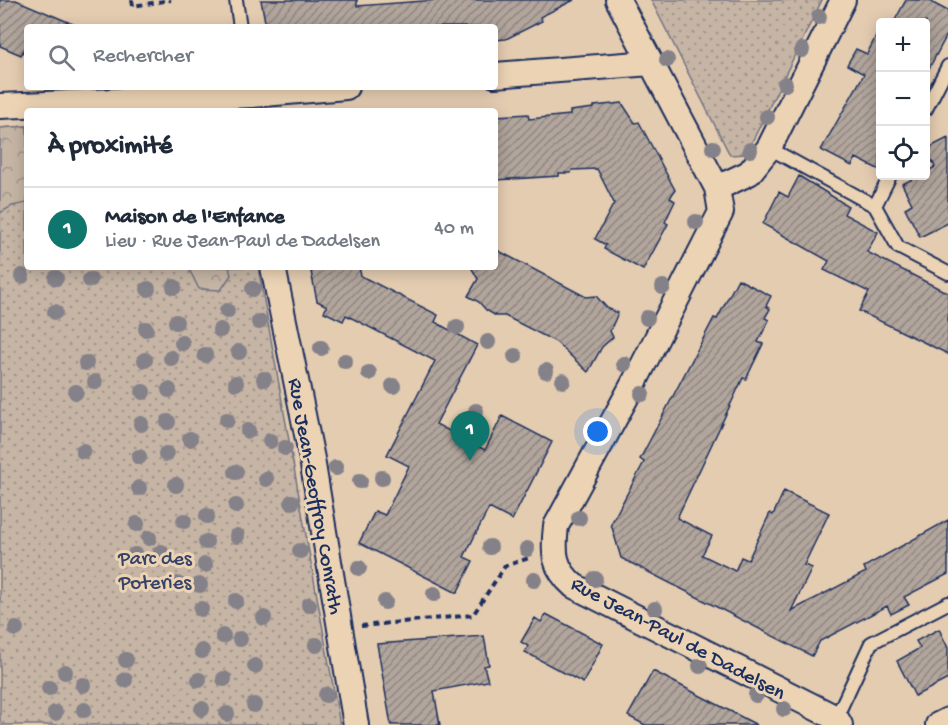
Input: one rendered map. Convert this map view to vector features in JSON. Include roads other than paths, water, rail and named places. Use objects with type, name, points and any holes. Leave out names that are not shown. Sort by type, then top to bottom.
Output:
[{"type":"street","points":[[618,0],[717,188],[749,173],[769,148],[843,0]]},
{"type":"street","points":[[498,75],[651,63]]},
{"type":"street","points":[[0,106],[246,97],[316,90]]},
{"type":"street","name":"Rue Jean-Paul de Dadelsen","points":[[717,188],[721,212],[635,381],[556,526],[553,550],[556,566],[574,586],[838,722]]},
{"type":"street","name":"Rue Jean-Geoffroy Conrath","points":[[274,270],[312,459],[356,725]]},
{"type":"street","points":[[938,725],[948,720]]},
{"type":"lane","points":[[236,0],[240,24]]},
{"type":"lane","points":[[930,101],[948,66]]},
{"type":"lane","points":[[769,148],[875,206],[898,247],[948,273]]},
{"type":"lane","points":[[875,206],[889,180]]},
{"type":"lane","points":[[838,722],[871,643],[948,603]]},
{"type":"place","name":"Maison de l'Enfance","points":[[470,461]]},
{"type":"park label","name":"Parc des Poteries","points":[[155,569]]}]
